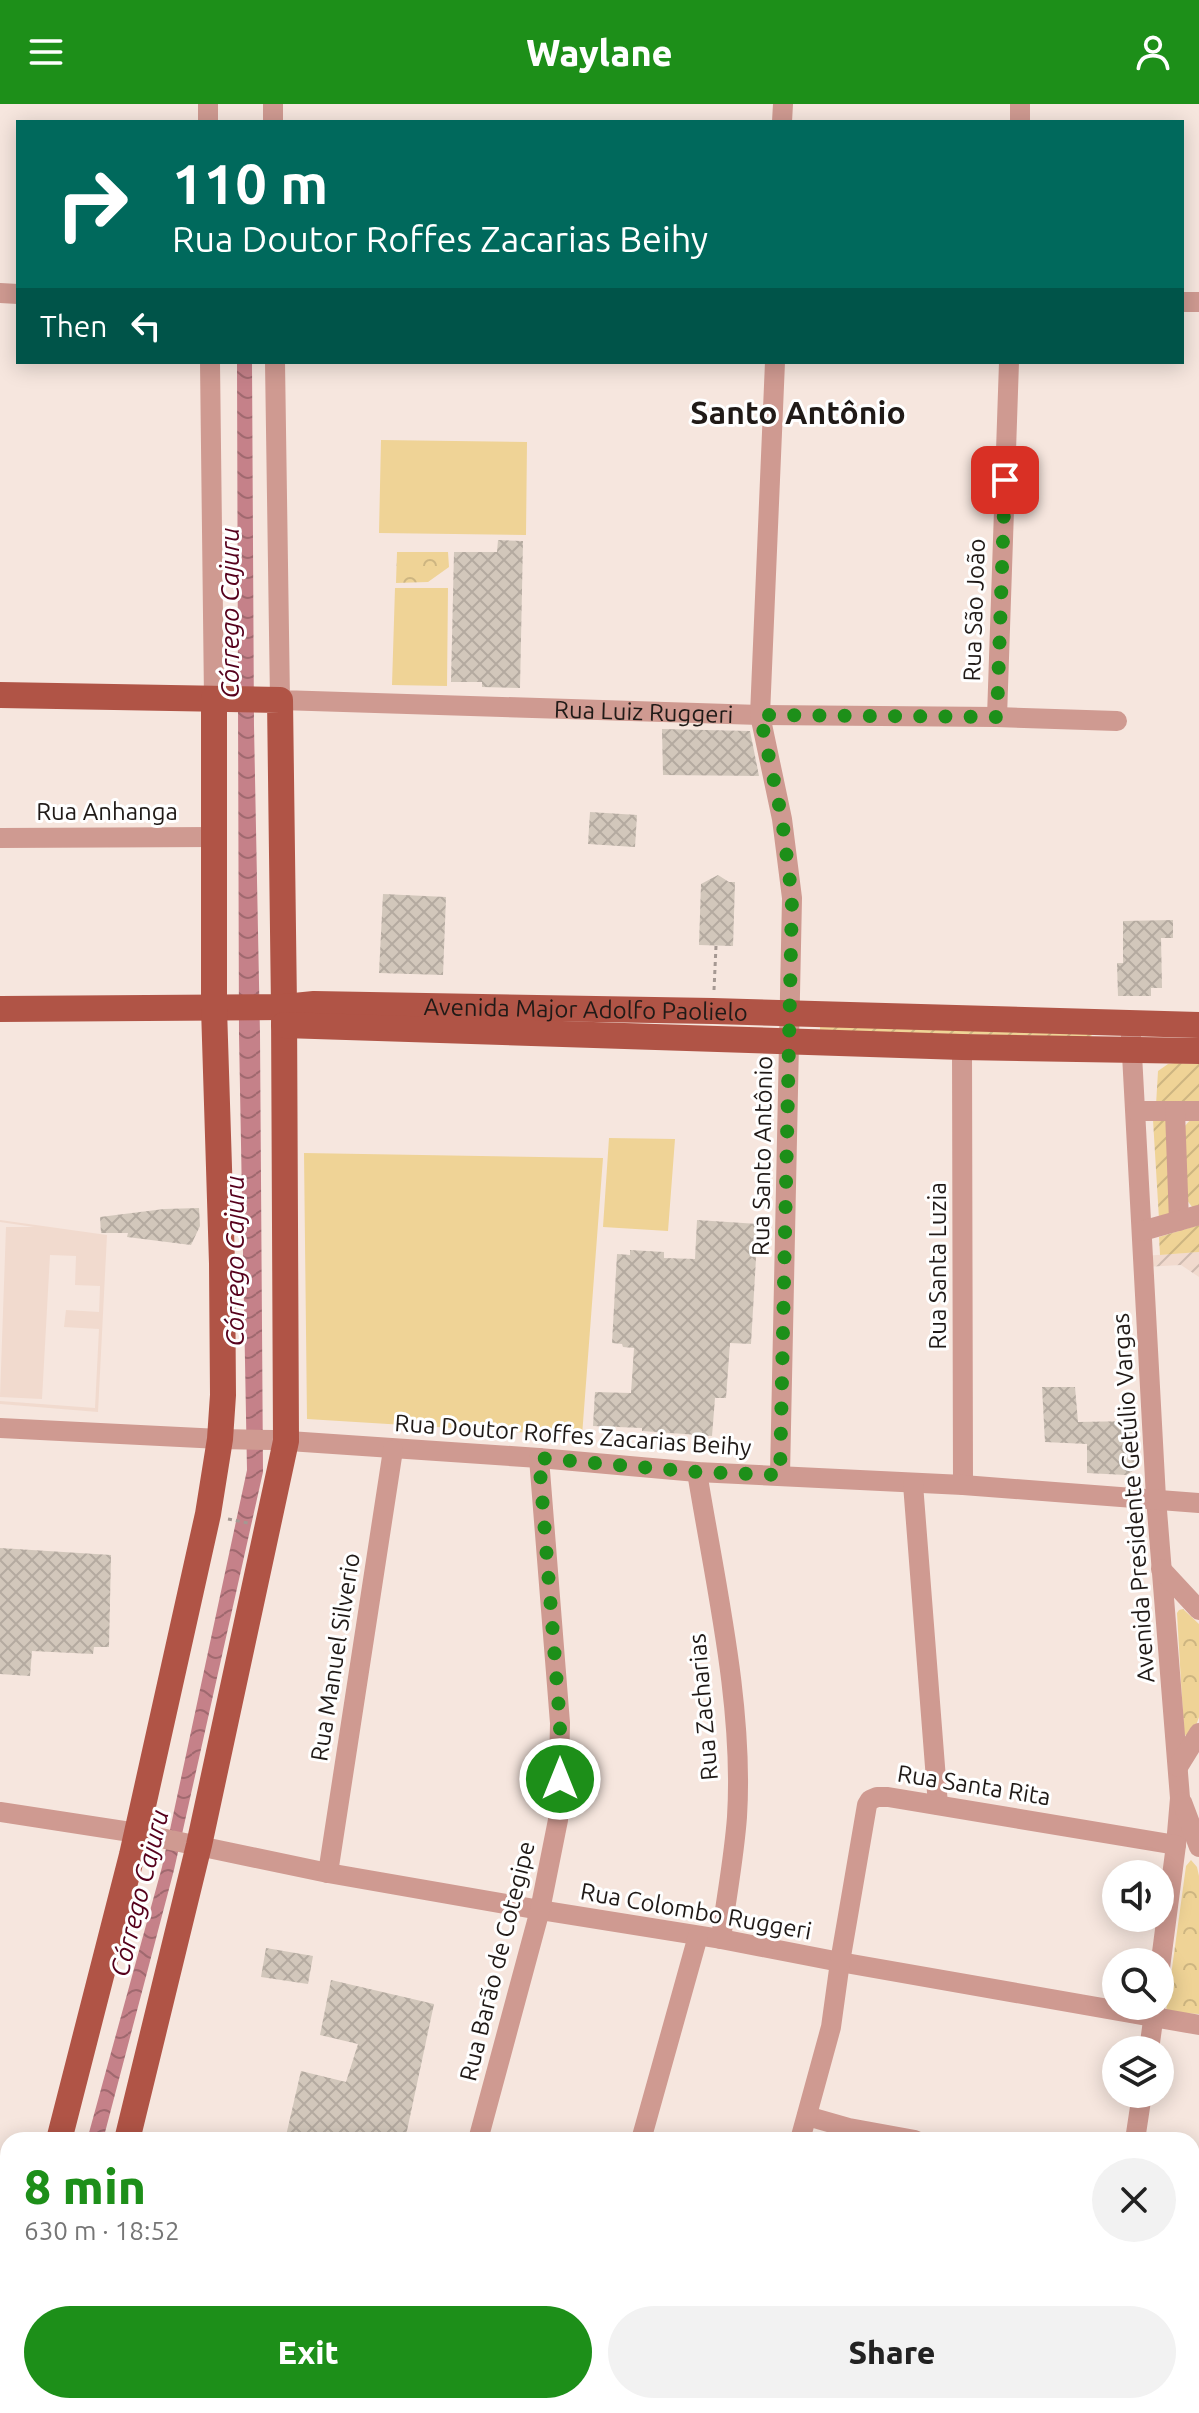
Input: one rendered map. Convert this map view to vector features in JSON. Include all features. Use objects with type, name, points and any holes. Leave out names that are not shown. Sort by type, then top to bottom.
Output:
[{"type":"main road","points":[[0,695],[272,700],[280,1440],[268,1527],[192,1844],[129,2132]]},
{"type":"main road","points":[[61,2132],[142,1834],[208,1514],[227,1440],[223,1395],[222,1008],[215,837],[221,700]]},
{"type":"main road","name":"Avenida Major Adolfo Paolielo","points":[[276,1014],[314,1004],[791,1013],[1131,1036],[1199,1051]]},
{"type":"main road","points":[[0,1009],[222,1008],[276,1014]]},
{"type":"main road","name":"Avenida Major Adolfo Paolielo","points":[[276,1014],[962,1047],[1131,1036],[1199,1025]]},
{"type":"street","points":[[210,364],[221,700]]},
{"type":"street","points":[[272,700],[275,364]]},
{"type":"street","name":"Rua Santo Antônio","points":[[775,364],[760,715],[782,819],[792,898],[780,1475]]},
{"type":"street","name":"Rua São João","points":[[997,717],[1009,364]]},
{"type":"street","name":"Rua Luiz Ruggeri","points":[[272,700],[760,715],[1117,721]]},
{"type":"street","name":"Rua Anhanga","points":[[0,838],[215,837]]},
{"type":"street","name":"Avenida Presidente Getúlio Vargas","points":[[1131,1036],[1156,1498],[1180,1798],[1163,1948]]},
{"type":"street","name":"Rua Santa Luzia","points":[[962,1047],[963,1485]]},
{"type":"street","points":[[1136,1111],[1199,1111]]},
{"type":"street","points":[[1142,1231],[1189,1218],[1175,1111]]},
{"type":"street","name":"Rua Doutor Roffes Zacarias Beihy","points":[[0,1428],[280,1440],[697,1472],[963,1485],[1199,1503]]},
{"type":"street","name":"Rua Manuel Silverio","points":[[328,1873],[393,1450]]},
{"type":"street","name":"Rua Barão de Cotegipe","points":[[480,2132],[540,1910],[558,1820],[560,1723],[539,1458]]},
{"type":"street","name":"Rua Zacharias","points":[[697,1472],[732,1693],[737,1761],[737,1818],[721,1939]]},
{"type":"street","points":[[913,1484],[938,1805]]},
{"type":"street","points":[[1161,1569],[1199,1610]]},
{"type":"street","points":[[1178,1767],[1199,1733]]},
{"type":"street","name":"Rua Santa Rita","points":[[802,2132],[831,2027],[870,1800],[877,1797],[938,1805],[1176,1845]]},
{"type":"street","points":[[1180,1798],[1199,1847]]},
{"type":"street","name":"Rua Colombo Ruggeri","points":[[0,1812],[142,1834],[328,1873],[540,1910],[1102,2004]]},
{"type":"street","points":[[643,2132],[698,1936]]},
{"type":"street","name":"Rua Colombo Ruggeri","points":[[1174,2018],[1199,2025]]},
{"type":"street","points":[[1136,2132],[1140,2108]]},
{"type":"street","points":[[807,2116],[871,2132]]},
{"type":"path","points":[[713,1011],[716,946]]},
{"type":"path","points":[[208,1514],[268,1527]]},
{"type":"shaded area","points":[[0,1220],[107,1235],[98,1412],[0,1404],[0,1401],[95,1408],[99,1329],[64,1327],[66,1310],[99,1312],[100,1286],[75,1285],[76,1256],[50,1255],[42,1399],[0,1397],[6,1227],[34,1227]]},
{"type":"shaded area","points":[[1199,1252],[1199,1277],[1181,1265],[1144,1267],[1143,1256]]},
{"type":"green space","points":[[381,440],[527,442],[526,535],[379,533]]},
{"type":"green space","points":[[397,552],[448,552],[449,567],[428,582],[396,583]]},
{"type":"green space","points":[[395,588],[448,588],[447,686],[392,685]]},
{"type":"green space","points":[[820,1026],[1093,1034],[1090,1037],[820,1031]]},
{"type":"green space","points":[[1175,1063],[1199,1064],[1199,1105],[1156,1105],[1158,1071]]},
{"type":"green space","points":[[1199,1117],[1199,1209],[1193,1208],[1186,1199],[1184,1127],[1191,1119]]},
{"type":"green space","points":[[1166,1119],[1172,1214],[1159,1219],[1153,1120]]},
{"type":"green space","points":[[609,1138],[675,1139],[668,1231],[603,1227]]},
{"type":"green space","points":[[304,1153],[603,1158],[582,1436],[307,1419]]},
{"type":"green space","points":[[1199,1225],[1199,1252],[1160,1255],[1159,1237]]},
{"type":"green space","points":[[1183,1609],[1199,1624],[1199,1717],[1193,1734],[1186,1736],[1177,1613]]},
{"type":"green space","points":[[1191,1860],[1199,1876],[1199,2014],[1174,2012],[1174,1954],[1186,1866]]},
{"type":"water","points":[[237,364],[252,364],[263,1472],[174,1870],[105,2132],[89,2132],[162,1867],[247,1470],[239,1035]]},
{"type":"building","points":[[498,540],[523,541],[520,688],[482,687],[482,682],[451,682],[454,552],[497,552]]},
{"type":"building","points":[[662,729],[750,731],[759,776],[663,775]]},
{"type":"building","points":[[590,812],[637,815],[635,847],[588,844]]},
{"type":"building","points":[[718,875],[735,882],[733,946],[699,945],[701,884]]},
{"type":"building","points":[[383,894],[446,897],[443,975],[379,973]]},
{"type":"building","points":[[1173,920],[1173,938],[1161,938],[1162,988],[1151,988],[1151,996],[1118,996],[1117,963],[1123,963],[1123,921]]},
{"type":"building","points":[[199,1208],[200,1226],[191,1245],[127,1237],[128,1233],[101,1233],[100,1217]]},
{"type":"building","points":[[697,1220],[758,1224],[751,1344],[730,1343],[726,1398],[715,1398],[712,1436],[593,1426],[595,1392],[631,1393],[634,1348],[612,1343],[617,1254],[630,1255],[630,1250],[664,1252],[664,1258],[695,1259]]},
{"type":"building","points":[[1042,1387],[1075,1387],[1078,1422],[1133,1421],[1136,1469],[1126,1475],[1087,1473],[1087,1444],[1045,1442]]},
{"type":"building","points":[[0,1548],[111,1555],[109,1647],[94,1647],[93,1654],[32,1651],[30,1676],[0,1674]]},
{"type":"building","points":[[266,1948],[313,1956],[308,1984],[261,1977]]},
{"type":"building","points":[[331,1980],[434,2004],[407,2132],[287,2132],[301,2071],[346,2082],[358,2044],[320,2035]]},
{"type":"district","name":"Santo Antônio","points":[[798,412]]},
{"type":"route","points":[[560,1779],[560,1723],[539,1458],[697,1472],[780,1475],[792,898],[782,819],[760,715],[997,717],[1005,480]]},
{"type":"water label","name":"Córrego Cajuru","points":[[229,613]]},
{"type":"water label","name":"Córrego Cajuru","points":[[234,1261]]},
{"type":"water label","name":"Córrego Cajuru","points":[[139,1893]]}]
